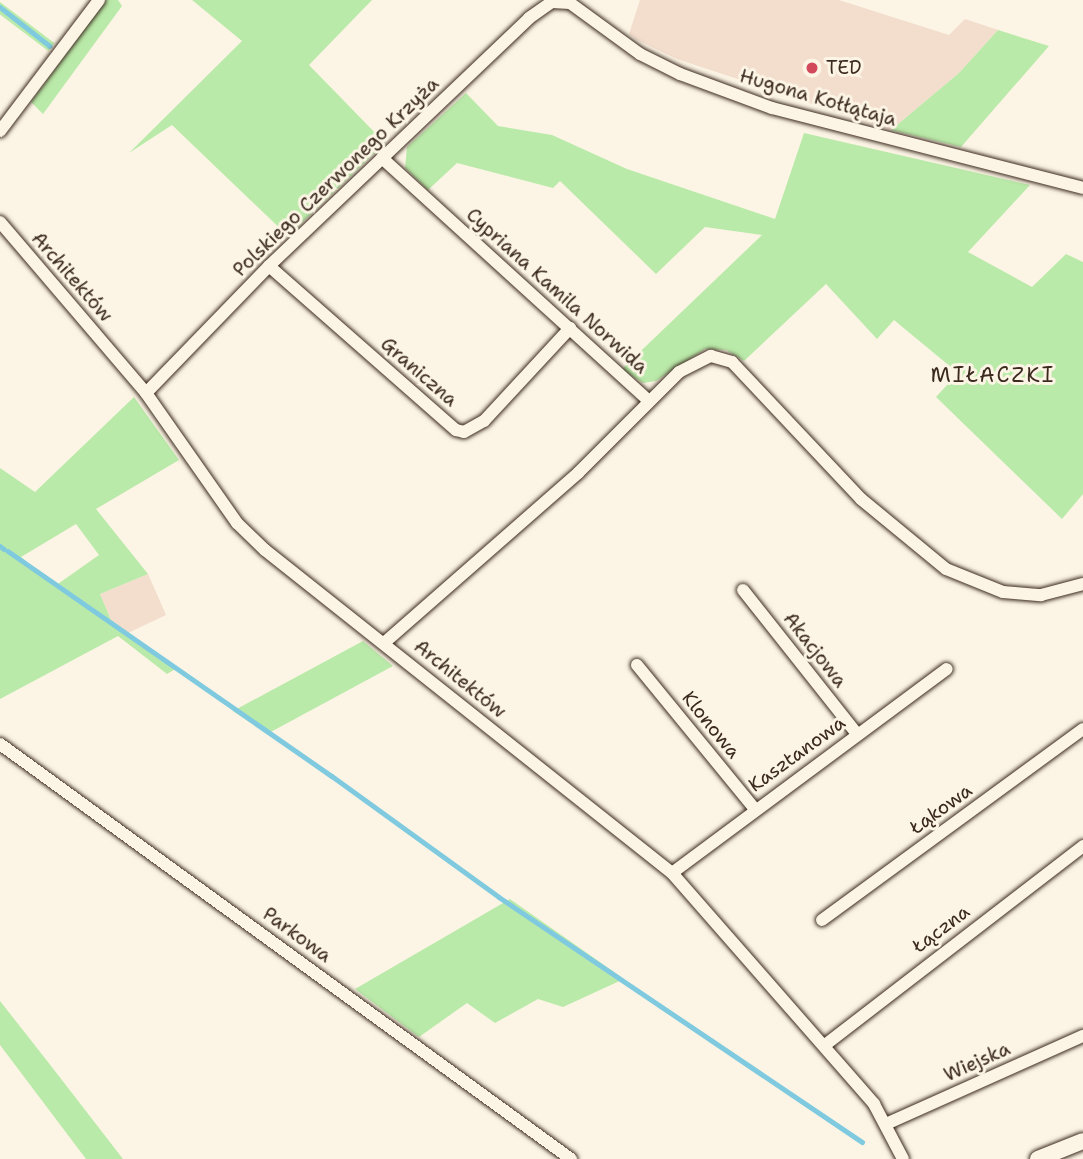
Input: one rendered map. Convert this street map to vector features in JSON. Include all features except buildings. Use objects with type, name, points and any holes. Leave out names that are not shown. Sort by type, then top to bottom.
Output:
[{"type":"main road","points":[[1038,1159],[1083,1141]]},
{"type":"street","points":[[0,131],[99,0]]},
{"type":"street","name":"Polskiego Czerwonego Krzyża","points":[[146,393],[269,266],[529,18],[561,1]]},
{"type":"street","name":"Hugona Kołłątaja","points":[[561,1],[570,3],[640,54],[772,108],[1083,188]]},
{"type":"street","name":"Cypriana Kamila Norwida","points":[[382,158],[648,400],[679,372],[711,356],[732,362],[861,499],[946,569],[1003,592],[1041,595],[1083,584]]},
{"type":"street","name":"Architektów","points":[[0,222],[146,393],[237,523],[265,551],[671,873],[825,1045],[886,1124],[903,1159]]},
{"type":"street","name":"Graniczna","points":[[269,266],[456,430],[464,432],[484,421],[570,328]]},
{"type":"street","points":[[384,643],[578,473],[648,400]]},
{"type":"street","name":"Akacjowa","points":[[743,590],[857,734]]},
{"type":"street","name":"Klonowa","points":[[637,666],[755,809]]},
{"type":"street","name":"Kasztanowa","points":[[671,873],[947,669]]},
{"type":"street","name":"Łąkowa","points":[[822,920],[1083,729]]},
{"type":"street","name":"Parkowa","points":[[0,744],[570,1159]]},
{"type":"street","name":"Łączna","points":[[825,1045],[1083,846]]},
{"type":"street","name":"Wiejska","points":[[886,1124],[1083,1037]]},
{"type":"shaded area","points":[[640,0],[839,0],[949,35],[965,19],[998,30],[959,73],[891,130],[677,59],[637,40],[629,34]]},
{"type":"shaded area","points":[[148,574],[166,615],[128,633],[111,620],[100,594]]},
{"type":"green space","points":[[106,0],[118,0],[122,6],[43,114],[31,102]]},
{"type":"green space","points":[[192,0],[372,0],[309,65],[385,143],[288,236],[172,125],[129,153],[242,41]]},
{"type":"green space","points":[[0,2],[54,43],[48,51],[0,15]]},
{"type":"green space","points":[[998,30],[1049,46],[961,147],[891,130],[959,73]]},
{"type":"green space","points":[[466,93],[498,126],[552,135],[627,169],[775,219],[804,133],[1030,185],[968,252],[1032,287],[1066,254],[1083,262],[1083,494],[1062,519],[936,397],[958,373],[894,320],[877,339],[826,284],[744,361],[726,350],[705,349],[656,381],[643,383],[622,369],[762,235],[705,227],[656,274],[560,181],[553,188],[457,163],[428,190],[405,168],[407,147]]},
{"type":"green space","points":[[134,397],[179,460],[96,509],[148,574],[100,594],[111,620],[177,668],[167,674],[118,636],[0,699],[0,468],[35,492]],"holes":[[[76,524],[99,555],[55,586],[21,557]]]},
{"type":"green space","points":[[363,641],[393,666],[267,734],[233,711]]},
{"type":"green space","points":[[510,899],[624,979],[563,1007],[538,999],[495,1023],[467,1003],[419,1037],[355,989]]},
{"type":"green space","points":[[0,1001],[123,1159],[86,1159],[0,1045]]},
{"type":"waterway","points":[[0,7],[50,46]]},
{"type":"waterway","points":[[0,546],[4,549]]},
{"type":"waterway","points":[[8,551],[332,776],[499,897],[862,1142]]},
{"type":"place","name":"TED","points":[[812,68]]},
{"type":"district","name":"MIŁACZKI","points":[[993,375]]}]
